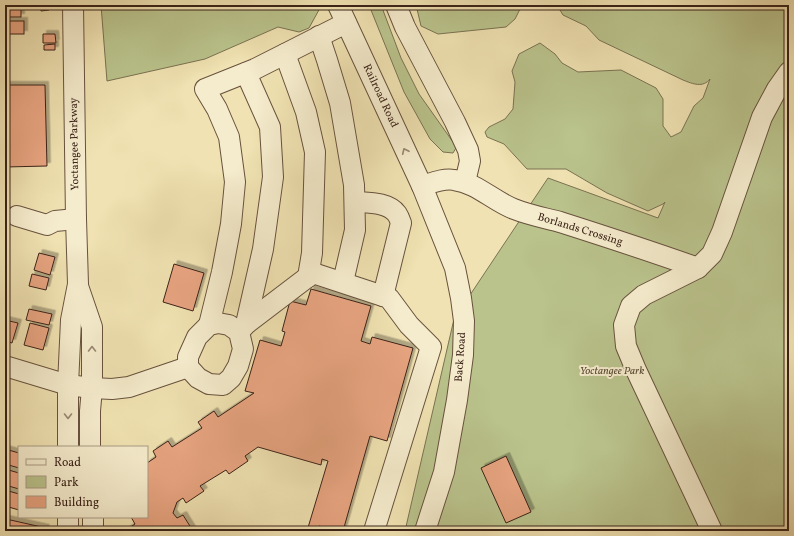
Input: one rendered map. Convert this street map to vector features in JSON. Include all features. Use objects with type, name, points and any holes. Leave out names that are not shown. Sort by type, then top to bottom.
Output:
[{"type":"street","name":"Yoctangee Parkway","points":[[68,446],[68,385],[71,320],[78,284],[73,5]]},
{"type":"street","points":[[396,5],[405,27],[456,122],[468,150],[470,162],[465,182]]},
{"type":"street","points":[[246,73],[270,127],[273,177],[263,249],[242,328],[243,349],[238,366],[231,378],[223,385],[209,384],[198,378],[188,368],[188,357],[197,337],[209,324],[225,258],[231,224],[235,182],[228,137],[217,109],[206,90],[246,73],[319,36],[342,14]]},
{"type":"street","name":"Railroad Road","points":[[342,14],[422,186]]},
{"type":"street","points":[[319,36],[328,60],[340,103],[354,186],[355,230],[343,282]]},
{"type":"street","points":[[285,54],[306,112],[315,152],[312,253],[308,277]]},
{"type":"street","points":[[712,531],[636,370],[626,346],[624,325],[631,306],[644,295],[698,268],[712,254],[722,232],[762,117],[777,89],[789,72]]},
{"type":"street","name":"Borlands Crossing","points":[[422,186],[441,180],[465,182],[514,209],[559,222],[698,268]]},
{"type":"street","name":"Back Road","points":[[422,186],[455,268],[464,321],[463,355],[450,440],[444,472],[425,531]]},
{"type":"street","points":[[355,202],[389,207],[397,214],[401,223],[383,296]]},
{"type":"street","points":[[17,216],[47,224],[55,221],[76,219]]},
{"type":"street","points":[[242,328],[313,273],[389,298],[409,325],[431,347],[374,531]]},
{"type":"street","name":"Yoctangee Parkway","points":[[78,284],[92,327],[90,446]]},
{"type":"street","points":[[209,324],[218,323],[242,328]]},
{"type":"street","points":[[5,366],[68,385],[92,388],[129,387],[188,368]]},
{"type":"street","points":[[68,518],[68,531]]},
{"type":"street","points":[[93,518],[93,531]]},
{"type":"green space","points":[[101,5],[319,5],[320,8],[309,28],[299,32],[278,27],[205,59],[107,81]]},
{"type":"green space","points":[[369,5],[381,5],[401,58],[419,94],[453,142],[456,148],[453,153],[443,152],[430,139],[404,92]]},
{"type":"green space","points":[[419,5],[522,5],[515,19],[506,27],[438,34],[421,26],[417,9]]},
{"type":"green space","name":"Yoctangee Park","points":[[557,5],[789,5],[789,531],[405,531],[454,319],[548,178],[658,218],[665,202],[648,211],[607,193],[566,169],[527,169],[504,144],[487,137],[485,132],[489,127],[505,119],[513,109],[515,82],[512,71],[519,54],[540,43],[555,54],[562,63],[578,72],[621,70],[656,88],[663,99],[663,126],[671,137],[681,132],[694,106],[703,98],[710,79],[704,84],[690,83],[599,40],[586,26],[563,15]]},
{"type":"building","points":[[5,5],[21,5],[21,17],[5,17]]},
{"type":"building","points":[[40,5],[49,5],[49,10],[41,11]]},
{"type":"building","points":[[5,21],[24,21],[24,34],[5,34]]},
{"type":"building","points":[[43,34],[55,34],[56,43],[43,43]]},
{"type":"building","points":[[55,44],[55,50],[44,50],[44,45]]},
{"type":"building","points":[[5,85],[45,85],[47,166],[5,167]]},
{"type":"building","points":[[39,253],[55,257],[50,275],[34,270]]},
{"type":"building","points":[[174,264],[204,273],[193,311],[163,302]]},
{"type":"building","points":[[32,274],[49,278],[46,290],[29,286]]},
{"type":"building","points":[[311,289],[371,306],[361,341],[370,344],[372,337],[413,348],[387,441],[370,436],[343,531],[335,531],[319,526],[318,531],[307,531],[328,461],[322,459],[321,465],[258,447],[245,456],[248,461],[229,474],[226,470],[200,486],[204,491],[186,503],[183,498],[177,502],[173,513],[177,518],[183,515],[193,531],[127,531],[126,530],[135,524],[132,518],[148,518],[148,462],[156,457],[153,451],[168,441],[172,447],[202,428],[198,422],[214,411],[218,417],[254,393],[245,391],[260,340],[281,346],[285,332],[282,331],[290,301],[306,305]]},
{"type":"building","points":[[29,309],[52,314],[49,325],[26,320]]},
{"type":"building","points":[[5,320],[18,323],[12,343],[5,341]]},
{"type":"building","points":[[30,323],[49,328],[43,350],[24,345]]},
{"type":"building","points":[[5,449],[18,453],[18,468],[5,464]]},
{"type":"building","points":[[506,456],[531,512],[506,523],[481,468]]},
{"type":"building","points":[[5,469],[18,473],[18,489],[5,485]]},
{"type":"building","points":[[5,490],[18,494],[18,510],[5,506]]},
{"type":"building","points":[[6,519],[46,528],[45,531],[17,531],[5,529]]}]
